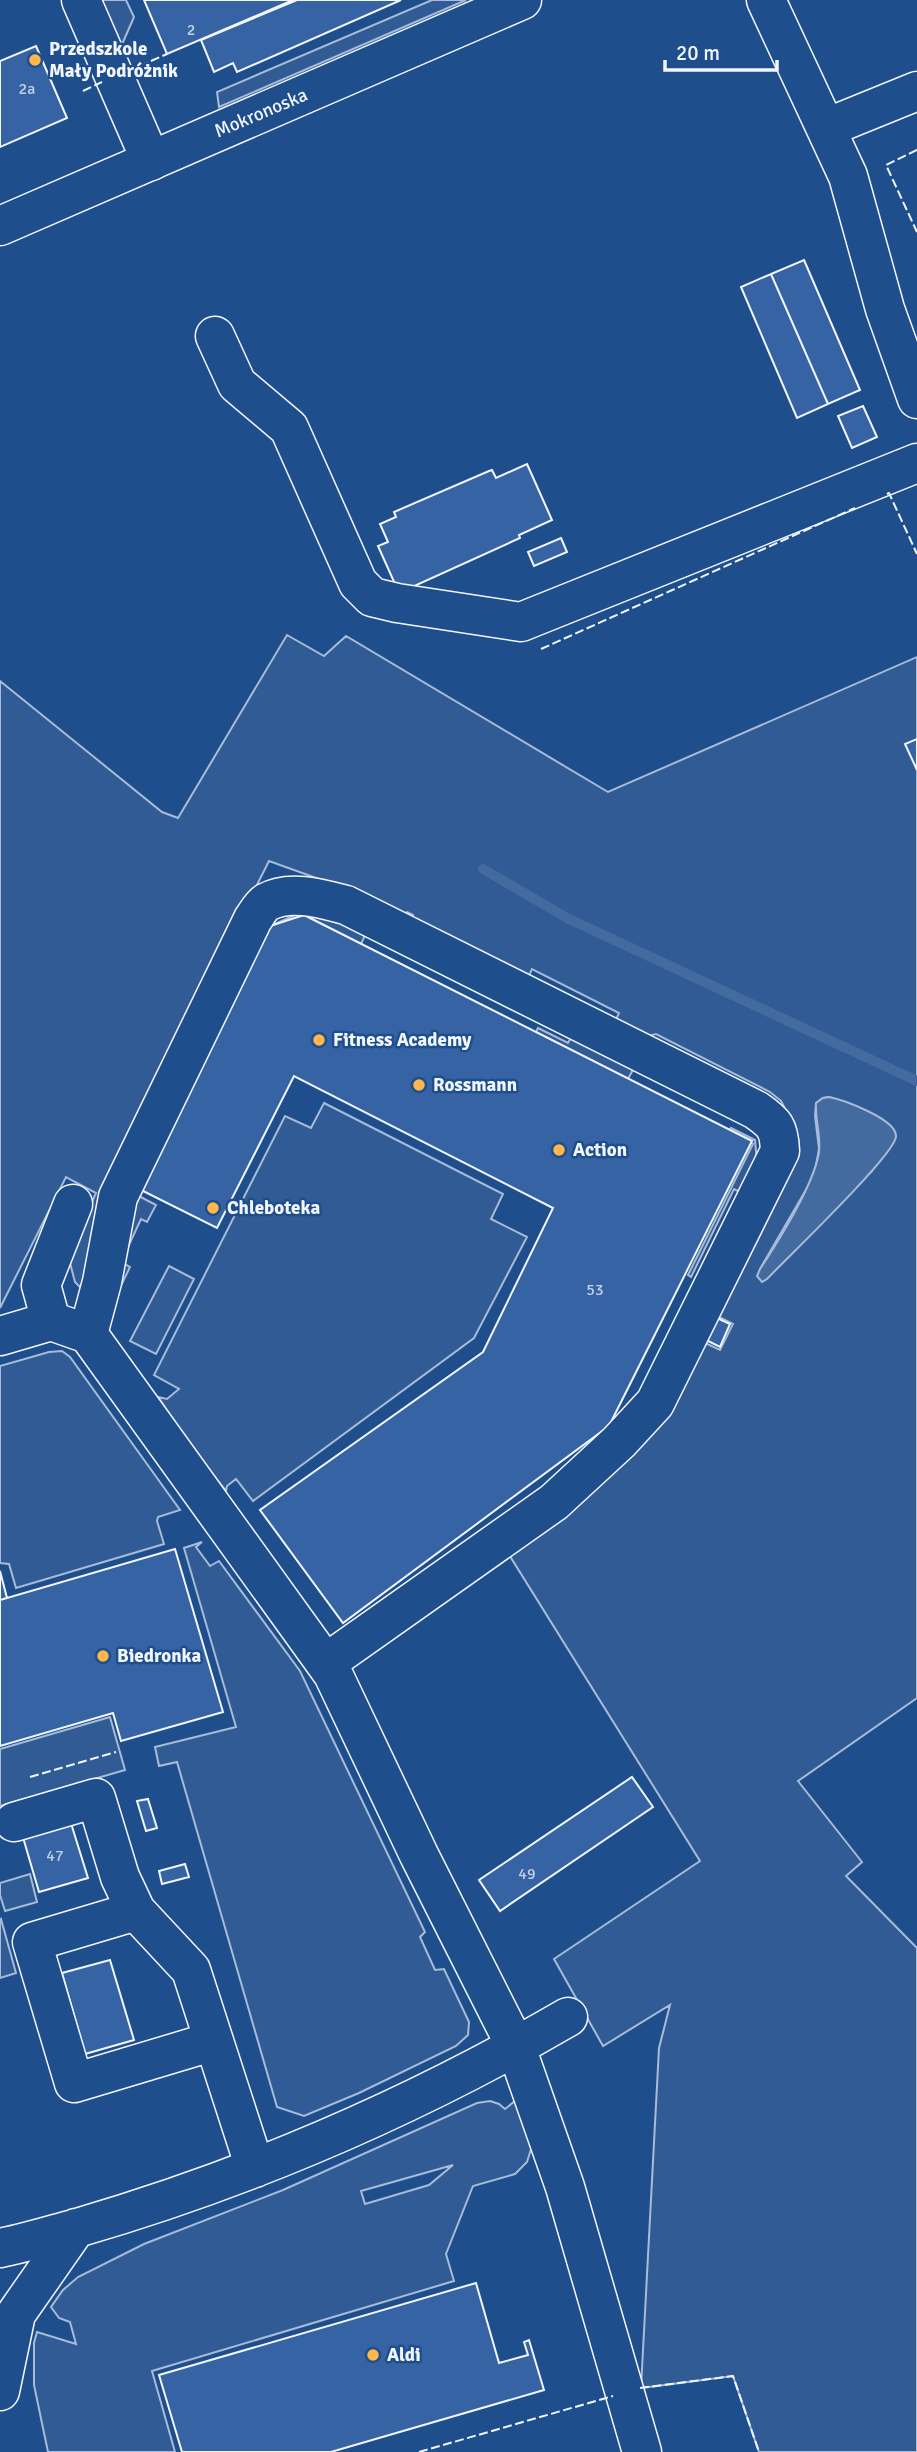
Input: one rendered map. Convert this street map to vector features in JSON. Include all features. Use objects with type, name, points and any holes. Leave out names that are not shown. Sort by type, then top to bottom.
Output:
[{"type":"street","points":[[81,0],[151,161]]},
{"type":"street","name":"Mokronoska","points":[[0,226],[522,0]]},
{"type":"street","points":[[766,0],[848,176],[886,309],[917,399]]},
{"type":"street","points":[[826,128],[917,91]]},
{"type":"street","points":[[215,336],[236,384],[289,428],[358,583],[372,597],[397,603],[520,622],[917,463]]},
{"type":"street","points":[[88,1334],[102,1282],[118,1197],[253,919],[265,902],[301,897],[320,898],[346,905],[756,1110],[771,1121],[779,1133],[779,1151],[655,1403],[619,1442],[554,1502],[326,1663]]},
{"type":"street","points":[[51,1321],[41,1285],[73,1204]]},
{"type":"street","points":[[0,1336],[51,1321],[88,1334],[189,1478],[326,1663],[419,1856],[516,2047],[565,2187],[642,2452]]},
{"type":"street","points":[[14,1822],[96,1798],[120,1877],[136,1911],[191,1970],[256,2168]]},
{"type":"street","points":[[136,1911],[32,1942],[74,2082],[214,2041]]},
{"type":"street","points":[[0,2248],[126,2215],[256,2168],[395,2108],[516,2047],[568,2017]]},
{"type":"street","points":[[0,2391],[16,2314],[76,2228]]},
{"type":"shaded area","points":[[97,0],[126,0],[134,17],[120,49]]},
{"type":"shaded area","points":[[432,0],[466,0],[219,107],[217,92]]},
{"type":"shaded area","points":[[287,635],[324,656],[346,636],[608,792],[917,657],[917,1698],[798,1781],[862,1862],[846,1876],[917,1948],[917,2452],[759,2452],[733,2376],[641,2388],[659,2048],[670,2005],[603,2046],[554,1959],[700,1861],[508,1553],[701,1341],[720,1350],[733,1324],[715,1315],[794,1126],[781,1101],[770,1092],[656,1034],[644,1037],[615,1022],[619,1013],[532,969],[528,978],[411,919],[413,915],[407,912],[404,916],[358,893],[269,861],[212,974],[80,1287],[75,1282],[70,1263],[81,1226],[96,1193],[66,1177],[0,1308],[0,681],[162,812],[178,818]],"holes":[[[830,1097],[872,1171],[760,1269],[814,1176],[819,1149],[816,1103]]]},
{"type":"shaded area","points":[[302,912],[367,931],[361,944],[304,915],[270,926]]},
{"type":"shaded area","points":[[538,1028],[568,1043],[573,1034],[635,1066],[628,1079],[536,1032]]},
{"type":"shaded area","points":[[829,1097],[879,1117],[888,1123],[896,1136],[879,1163],[860,1184],[762,1282],[757,1276],[760,1269],[795,1212],[816,1165],[819,1146],[816,1103]]},
{"type":"shaded area","points":[[324,1103],[503,1194],[491,1219],[527,1237],[474,1338],[253,1501],[236,1479],[227,1486],[226,1491],[197,1455],[158,1397],[167,1399],[179,1389],[154,1375],[285,1116],[311,1128]]},
{"type":"shaded area","points":[[731,1128],[755,1140],[757,1162],[744,1194],[734,1189],[691,1277],[688,1275],[753,1144],[730,1131]]},
{"type":"shaded area","points":[[133,1193],[156,1205],[147,1222],[141,1219],[121,1262],[130,1267],[118,1292],[114,1293],[113,1287]]},
{"type":"shaded area","points":[[169,1266],[194,1279],[156,1354],[130,1341]]},
{"type":"shaded area","points":[[62,1351],[70,1357],[180,1510],[158,1517],[164,1544],[16,1588],[9,1564],[0,1563],[0,1366]]},
{"type":"shaded area","points":[[202,1542],[196,1547],[210,1566],[219,1561],[300,1671],[425,1932],[420,1937],[435,1970],[444,1969],[469,2022],[468,2035],[456,2046],[359,2093],[304,2116],[277,2107],[177,1762],[159,1766],[155,1747],[236,1727],[184,1548]]},
{"type":"shaded area","points":[[110,1717],[125,1770],[0,1806],[0,1749]]},
{"type":"shaded area","points":[[30,1874],[37,1902],[5,1911],[0,1895],[0,1883]]},
{"type":"shaded area","points":[[0,1920],[16,1973],[0,1978]]},
{"type":"shaded area","points":[[490,2101],[505,2109],[515,2101],[532,2146],[527,2162],[515,2174],[473,2186],[446,2254],[454,2281],[152,2371],[175,2452],[48,2452],[34,2385],[34,2343],[37,2332],[76,2344],[70,2322],[59,2318],[51,2307],[63,2290],[78,2277],[144,2244],[283,2190],[477,2103]],"holes":[[[453,2165],[429,2185],[365,2204],[361,2191]]]},
{"type":"building","points":[[144,0],[293,0],[167,54]]},
{"type":"building","points":[[297,0],[401,0],[237,72],[233,63],[214,72],[201,40]]},
{"type":"building","points":[[36,46],[67,118],[0,147],[0,61]]},
{"type":"building","points":[[804,260],[860,390],[828,404],[771,274]]},
{"type":"building","points":[[771,274],[828,404],[797,418],[741,287]]},
{"type":"building","points":[[863,406],[877,437],[852,448],[838,416]]},
{"type":"building","points":[[527,464],[552,520],[519,535],[520,538],[399,593],[378,546],[388,542],[380,524],[396,517],[394,512],[489,471],[492,470],[496,478]]},
{"type":"building","points":[[561,538],[567,552],[534,566],[528,552]]},
{"type":"building","points":[[917,739],[917,770],[905,744]]},
{"type":"building","points":[[304,915],[752,1141],[609,1426],[343,1623],[260,1510],[483,1352],[553,1208],[294,1076],[217,1228],[137,1188],[270,926]]},
{"type":"building","points":[[717,1318],[730,1324],[720,1347],[706,1340]]},
{"type":"building","name":"Biedronka","points":[[175,1549],[223,1712],[121,1741],[113,1713],[0,1746],[0,1600]]},
{"type":"building","points":[[0,1571],[7,1598],[0,1600]]},
{"type":"building","points":[[632,1777],[653,1807],[500,1911],[479,1880]]},
{"type":"building","points":[[148,1799],[157,1828],[146,1831],[137,1801]]},
{"type":"building","points":[[70,1820],[88,1878],[39,1892],[22,1834]]},
{"type":"building","points":[[185,1864],[189,1877],[162,1884],[159,1871]]},
{"type":"building","points":[[110,1960],[134,2040],[85,2054],[62,1973]]},
{"type":"building","points":[[476,2283],[499,2363],[528,2355],[524,2342],[529,2340],[544,2390],[331,2452],[182,2452],[159,2375]]},
{"type":"waterway","points":[[483,869],[569,919],[917,1081]]},
{"type":"fence","points":[[128,71],[167,54]]},
{"type":"fence","points":[[83,91],[102,82]]},
{"type":"fence","points":[[917,150],[886,165],[917,232]]},
{"type":"fence","points":[[887,494],[889,493],[917,554]]},
{"type":"fence","points":[[541,649],[855,508]]},
{"type":"fence","points":[[30,1777],[116,1752]]},
{"type":"fence","points":[[640,2388],[733,2376],[759,2452]]},
{"type":"fence","points":[[419,2452],[613,2396]]},
{"type":"place","name":"Przedszkole Mały Podróżnik","points":[[35,60]]},
{"type":"place","name":"Fitness Academy","points":[[319,1040]]},
{"type":"place","name":"Rossmann","points":[[419,1085]]},
{"type":"place","name":"Action","points":[[559,1150]]},
{"type":"place","name":"Chleboteka","points":[[213,1208]]},
{"type":"place","name":"Biedronka","points":[[103,1656]]},
{"type":"place","name":"Aldi","points":[[373,2355]]}]
